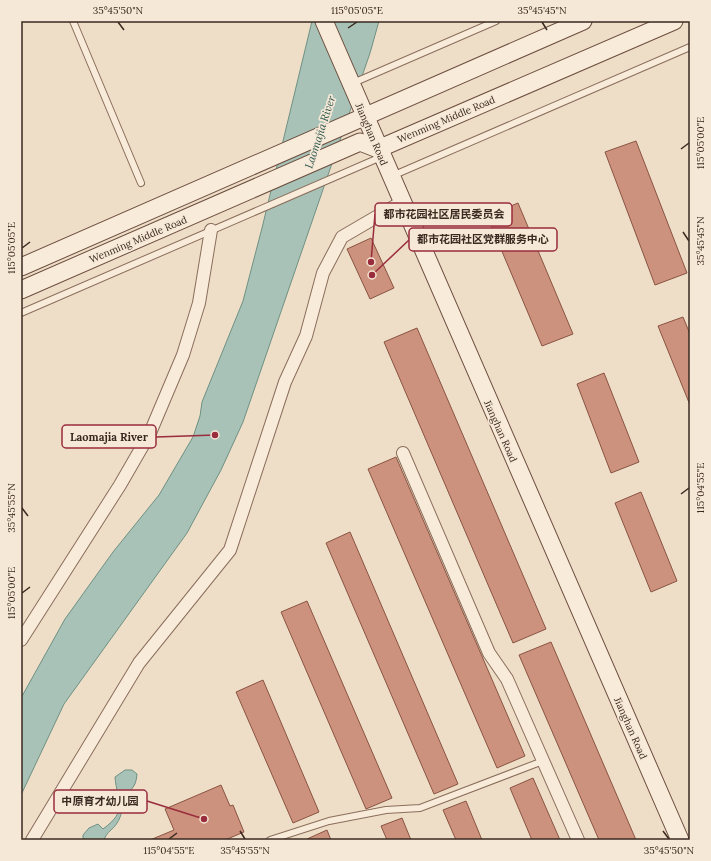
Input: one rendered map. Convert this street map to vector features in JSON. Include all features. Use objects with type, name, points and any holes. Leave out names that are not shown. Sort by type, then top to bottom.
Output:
[{"type":"street","name":"Jianghan Road","points":[[324,21],[351,84],[359,119],[380,153],[402,202],[680,840]]},
{"type":"street","name":"Wenming Middle Road","points":[[21,267],[583,21]]},
{"type":"street","name":"Wenming Middle Road","points":[[21,290],[360,142],[380,153],[674,21]]},
{"type":"street","points":[[32,840],[139,663],[230,550],[285,382],[306,336],[323,273],[342,236],[402,202]]},
{"type":"street","points":[[21,640],[120,485],[150,433],[182,355],[199,303],[211,230]]},
{"type":"street","points":[[403,452],[489,653],[507,679],[578,840]]},
{"type":"lane","points":[[72,21],[141,183]]},
{"type":"lane","points":[[351,84],[496,21]]},
{"type":"lane","points":[[390,177],[690,47]]},
{"type":"lane","points":[[21,313],[353,169],[380,153]]},
{"type":"lane","points":[[270,840],[329,821],[386,810],[420,808],[543,761]]},
{"type":"water","points":[[312,21],[379,21],[370,53],[243,422],[221,470],[187,533],[64,704],[21,795],[21,698],[65,619],[113,552],[159,495],[193,437],[200,416],[202,402],[243,301]]},
{"type":"water","points":[[125,770],[132,770],[137,774],[134,786],[125,799],[119,820],[104,840],[83,840],[83,835],[89,828],[98,824],[103,829],[111,822],[119,811],[120,805],[115,777]]},
{"type":"building","points":[[636,141],[687,273],[655,285],[605,152]]},
{"type":"building","points":[[518,203],[573,334],[542,346],[487,216]]},
{"type":"building","points":[[371,238],[394,288],[370,299],[347,249]]},
{"type":"building","points":[[683,317],[690,334],[690,405],[658,326]]},
{"type":"building","points":[[417,328],[546,629],[513,643],[384,342]]},
{"type":"building","points":[[604,373],[639,462],[611,473],[577,384]]},
{"type":"building","points":[[396,457],[525,756],[497,768],[368,469]]},
{"type":"building","points":[[641,492],[677,581],[651,592],[615,503]]},
{"type":"building","points":[[350,532],[458,784],[434,794],[326,543]]},
{"type":"building","points":[[307,601],[392,798],[366,809],[281,612]]},
{"type":"building","points":[[551,642],[636,840],[599,840],[519,655]]},
{"type":"building","points":[[263,680],[319,812],[293,823],[236,692]]},
{"type":"building","points":[[533,778],[560,840],[532,840],[510,788]]},
{"type":"building","points":[[221,785],[230,806],[233,805],[244,832],[225,840],[150,840],[174,830],[165,809]]},
{"type":"building","points":[[466,801],[482,840],[456,840],[443,810]]},
{"type":"building","points":[[402,818],[411,840],[387,840],[381,826]]},
{"type":"building","points":[[327,830],[331,840],[307,840],[307,839]]},
{"type":"place","name":"都市花园社区居民委员会","points":[[371,262]]},
{"type":"place","name":"都市花园社区党群服务中心","points":[[372,275]]},
{"type":"place","name":"Laomajia River","points":[[215,435]]},
{"type":"place","name":"中原育才幼儿园","points":[[204,819]]}]
